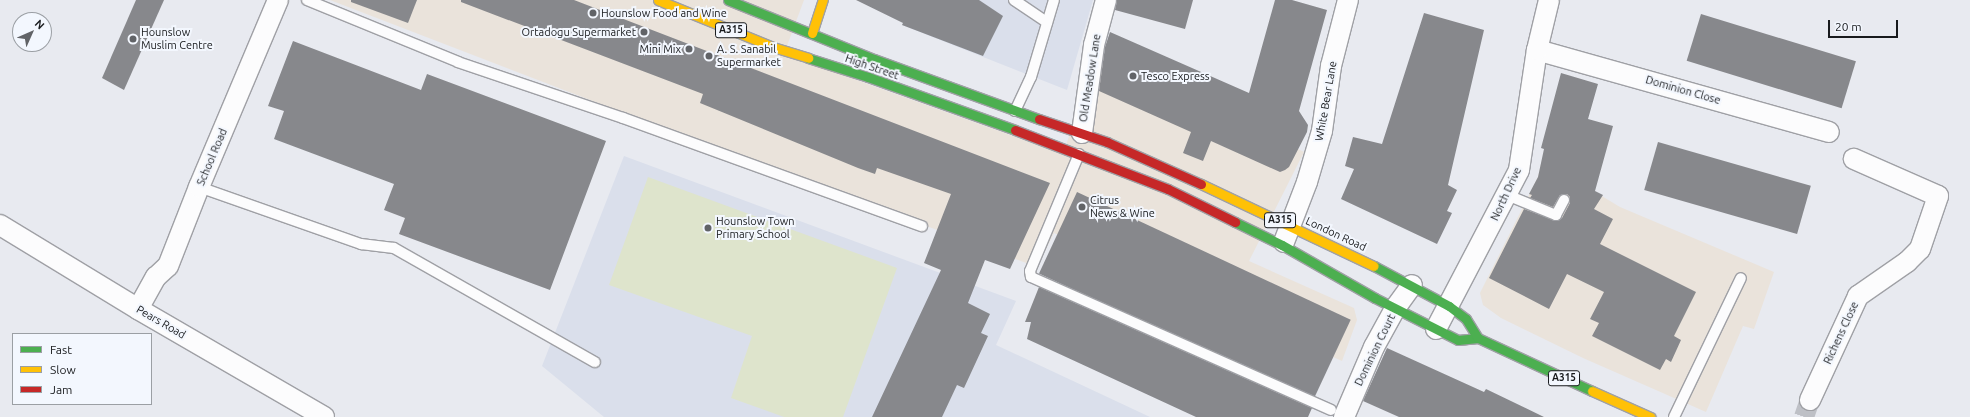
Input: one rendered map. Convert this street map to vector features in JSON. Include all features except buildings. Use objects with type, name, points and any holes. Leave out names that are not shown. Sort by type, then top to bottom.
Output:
[{"type":"main road","name":"High Street","points":[[658,0],[773,47],[868,78],[1010,128],[1080,144]]},
{"type":"main road","name":"High Street","points":[[728,0],[874,59],[1015,111],[1080,144]]},
{"type":"main road","points":[[805,57],[823,0]]},
{"type":"main road","points":[[1010,128],[1015,111]]},
{"type":"main road","name":"London Road","points":[[1080,144],[1178,173],[1366,261],[1449,306],[1466,319],[1478,338]]},
{"type":"main road","name":"A315","points":[[1080,144],[1282,245],[1375,298],[1396,307],[1458,340],[1478,338],[1648,417]]},
{"type":"street","name":"School Road","points":[[138,309],[156,277],[168,266],[199,187],[278,0]]},
{"type":"street","name":"Old Meadow Lane","points":[[1080,144],[1094,45],[1106,0]]},
{"type":"street","name":"White Bear Lane","points":[[1282,245],[1291,226],[1307,182],[1322,132],[1331,66],[1348,0]]},
{"type":"street","name":"North Drive","points":[[1436,329],[1519,170],[1537,50],[1549,0]]},
{"type":"street","name":"Dominion Close","points":[[1537,50],[1829,132]]},
{"type":"street","name":"Richens Close","points":[[1810,400],[1858,296],[1907,262],[1920,249],[1938,196],[1854,160]]},
{"type":"street","name":"Pears Road","points":[[0,225],[138,309],[324,417]]},
{"type":"street","name":"Dominion Court","points":[[1337,414],[1396,307],[1412,285]]},
{"type":"lane","points":[[308,0],[458,62],[623,118],[922,226]]},
{"type":"lane","points":[[1014,0],[1047,22]]},
{"type":"lane","points":[[1015,111],[1031,77],[1054,0]]},
{"type":"lane","points":[[1080,144],[1030,271],[1031,277],[1337,414]]},
{"type":"lane","points":[[199,187],[361,244],[394,248],[595,362]]},
{"type":"lane","points":[[1507,195],[1556,215],[1564,200]]},
{"type":"lane","points":[[1674,417],[1741,278]]},
{"type":"shaded area","points":[[330,0],[804,0],[784,54],[1063,154],[1098,51],[1304,152],[1249,261],[1354,308],[1357,320],[1342,361],[1054,233],[1037,267],[676,133]]},
{"type":"shaded area","points":[[887,0],[1093,0],[1067,90],[902,25],[908,11]]},
{"type":"shaded area","name":"Hounslow Town Primary School","points":[[624,156],[1016,301],[996,345],[1150,417],[604,417],[542,366]]},
{"type":"shaded area","points":[[1542,160],[1620,207],[1774,272],[1754,329],[1743,326],[1706,412],[1583,358],[1501,318],[1483,305],[1480,293],[1538,177]]},
{"type":"green space","points":[[648,177],[897,268],[843,417],[784,417],[731,398],[752,336],[609,285]]},
{"type":"tunnel","points":[[1804,417],[1810,400]]},
{"type":"traffic: fast","points":[[728,0],[874,59],[1039,119]]},
{"type":"traffic: fast","points":[[808,58],[868,77],[1015,130]]},
{"type":"traffic: fast","points":[[1235,222],[1282,245],[1375,298],[1458,340],[1478,338],[1592,391]]},
{"type":"traffic: fast","points":[[1374,266],[1449,306],[1466,319],[1478,338]]},
{"type":"traffic: slow","points":[[658,0],[773,47],[808,58]]},
{"type":"traffic: slow","points":[[812,33],[823,0]]},
{"type":"traffic: slow","points":[[1201,184],[1374,266]]},
{"type":"traffic: slow","points":[[1592,391],[1650,417]]},
{"type":"traffic: jam","points":[[1039,119],[1107,142],[1201,184]]},
{"type":"traffic: jam","points":[[1015,130],[1168,189],[1235,222]]},
{"type":"place","name":"Hounslow Food and Wine","points":[[593,13]]},
{"type":"place","name":"Ortadogu Supermarket","points":[[644,32]]},
{"type":"place","name":"Hounslow Muslim Centre","points":[[133,39]]},
{"type":"place","name":"Mini Mix","points":[[689,49]]},
{"type":"place","name":"A. S. Sanabil Supermarket","points":[[709,56]]},
{"type":"place","name":"Tesco Express","points":[[1133,76]]},
{"type":"place","name":"Citrus News & Wine","points":[[1082,207]]},
{"type":"place","name":"Hounslow Town Primary School","points":[[708,228]]}]
